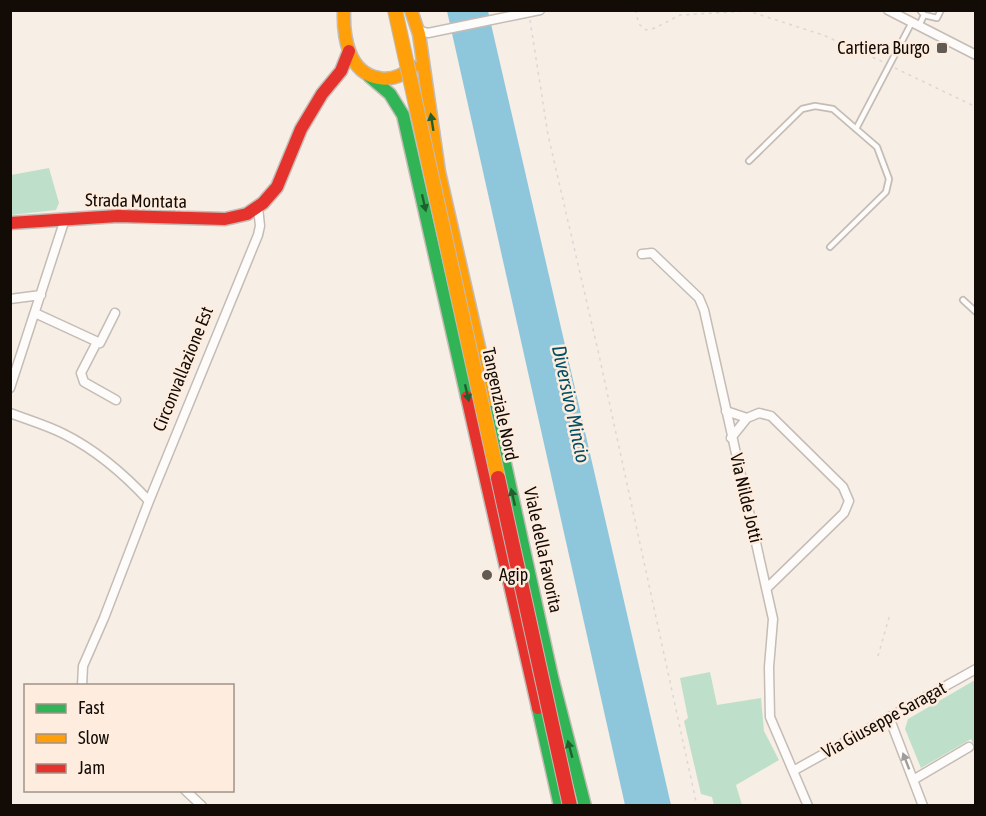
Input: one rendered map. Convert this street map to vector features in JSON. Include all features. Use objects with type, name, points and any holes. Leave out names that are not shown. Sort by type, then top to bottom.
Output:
[{"type":"main road","points":[[344,10],[344,26],[349,51],[356,64],[390,94],[403,115],[560,806]]},
{"type":"main road","name":"Tangenziale Nord","points":[[394,10],[570,806]]},
{"type":"main road","name":"Viale della Favorita","points":[[411,10],[422,40],[439,172],[552,677],[585,806]]},
{"type":"main road","points":[[336,77],[353,73],[385,79],[399,77],[412,68],[422,40]]},
{"type":"main road","points":[[258,207],[277,187],[301,129],[317,101],[345,64],[349,51]]},
{"type":"main road","name":"Strada Montata","points":[[10,223],[118,216],[225,219],[247,214],[258,207]]},
{"type":"street","points":[[422,40],[448,30],[540,10]]},
{"type":"street","points":[[888,10],[975,55]]},
{"type":"street","name":"Circonvallazione Est","points":[[82,684],[82,666],[104,618],[149,501],[258,235],[260,226],[258,207]]},
{"type":"street","points":[[10,388],[65,219]]},
{"type":"street","name":"Via Nilde Jotti","points":[[642,254],[652,254],[699,298],[704,310],[773,619],[769,667],[770,717],[808,806]]},
{"type":"street","points":[[10,299],[41,295]]},
{"type":"street","points":[[35,313],[97,342]]},
{"type":"street","points":[[115,313],[81,374],[84,382],[116,399]]},
{"type":"street","points":[[726,411],[747,418]]},
{"type":"street","points":[[10,413],[44,425],[85,446],[149,501]]},
{"type":"street","points":[[731,438],[747,418],[759,413],[771,416],[843,487],[849,501],[844,513],[767,588]]},
{"type":"street","name":"Via Giuseppe Saragat","points":[[793,771],[975,669]]},
{"type":"street","points":[[888,717],[923,806]]},
{"type":"street","points":[[913,780],[969,747]]},
{"type":"street","points":[[187,792],[202,806]]},
{"type":"lane","points":[[856,129],[889,66],[922,13],[937,18],[941,10]]},
{"type":"lane","points":[[749,161],[802,109],[815,106],[833,109],[877,147],[889,178],[886,192],[830,246]]},
{"type":"lane","points":[[963,300],[975,312]]},
{"type":"path","points":[[635,10],[639,24],[646,30],[655,28],[680,15],[748,11],[823,35],[975,107]]},
{"type":"path","points":[[528,13],[548,135],[602,367],[697,806]]},
{"type":"path","points":[[878,656],[890,614]]},
{"type":"green space","points":[[49,168],[59,203],[56,210],[11,215],[11,175]]},
{"type":"green space","points":[[710,672],[717,705],[761,698],[764,731],[779,760],[736,785],[742,805],[714,805],[712,797],[701,794],[684,721],[688,718],[680,678]]},
{"type":"green space","points":[[975,680],[975,747],[971,739],[921,768],[905,729],[908,719]]},
{"type":"water","name":"Diversivo Mincio","points":[[447,11],[488,11],[671,805],[625,805]]},
{"type":"traffic: fast","points":[[369,76],[390,94],[403,115],[467,397]]},
{"type":"traffic: fast","points":[[491,400],[552,677],[585,806]]},
{"type":"traffic: fast","points":[[538,708],[560,806]]},
{"type":"traffic: slow","points":[[344,10],[346,42],[360,69],[369,75],[388,79],[401,75],[413,67]]},
{"type":"traffic: slow","points":[[395,10],[498,478]]},
{"type":"traffic: slow","points":[[411,10],[419,34],[439,172],[491,400]]},
{"type":"traffic: jam","points":[[10,223],[118,216],[225,219],[247,214],[263,203],[277,187],[301,129],[322,94],[341,71],[349,51]]},
{"type":"traffic: jam","points":[[467,397],[538,708]]},
{"type":"traffic: jam","points":[[498,478],[570,806]]},
{"type":"place","name":"Cartiera Burgo","points":[[942,48]]},
{"type":"place","name":"Agip","points":[[487,575]]}]
